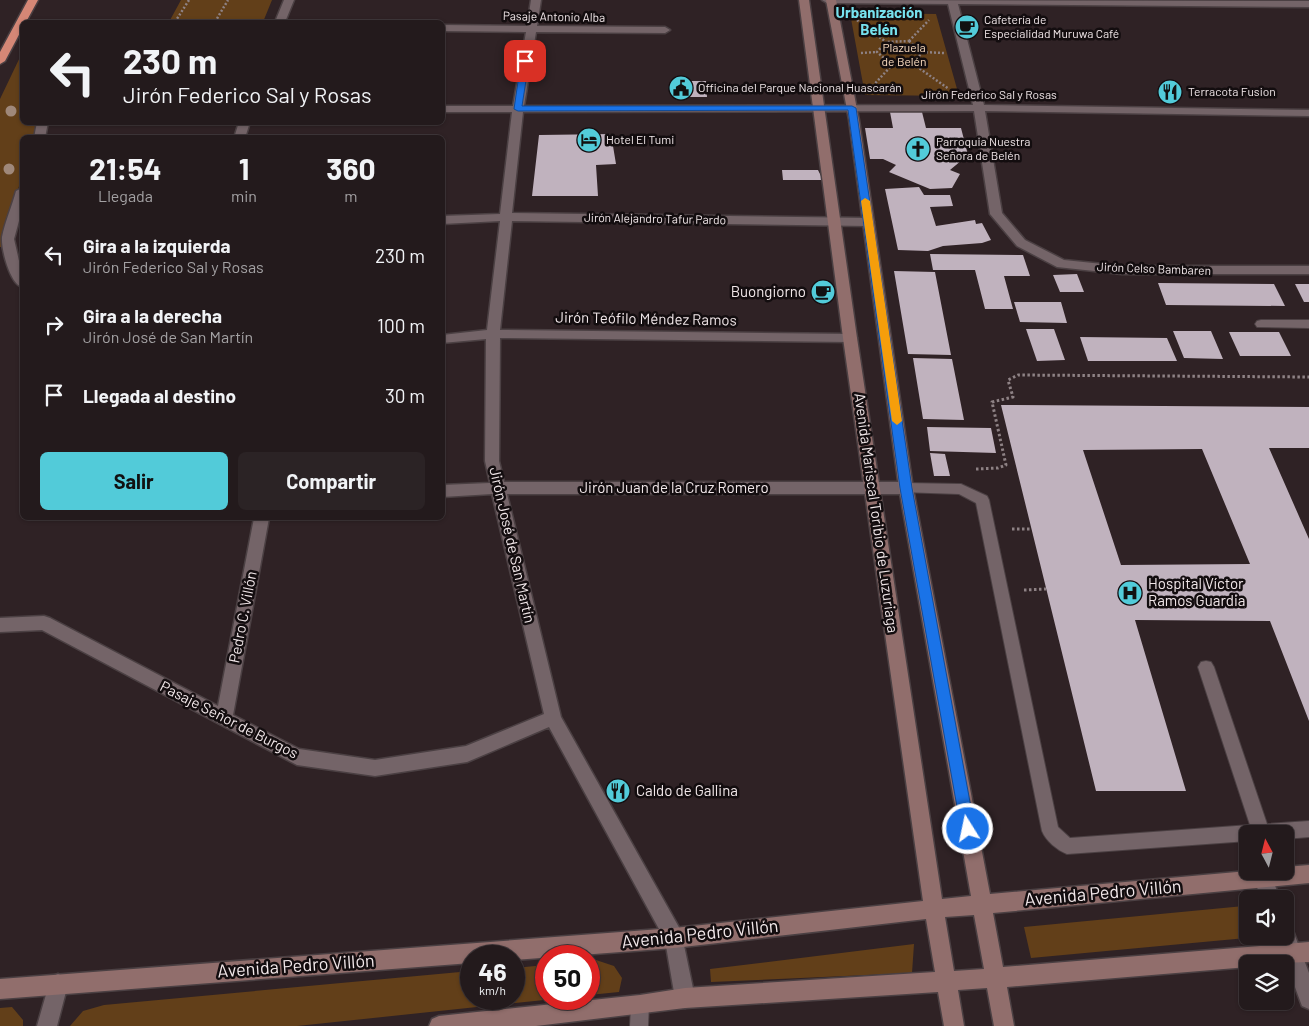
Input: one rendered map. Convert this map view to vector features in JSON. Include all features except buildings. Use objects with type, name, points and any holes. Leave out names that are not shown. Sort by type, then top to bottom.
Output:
[{"type":"highway","points":[[22,20],[27,2]]},
{"type":"highway","points":[[0,61],[18,34]]},
{"type":"main road","name":"Avenida Mariscal Toribio de Luzuriaga","points":[[804,0],[836,221],[850,338],[934,909],[954,1026]]},
{"type":"main road","points":[[830,0],[852,108],[906,488],[1004,1026]]},
{"type":"main road","name":"Avenida Pedro Villón","points":[[1294,875],[1309,874]]},
{"type":"main road","name":"Avenida Pedro Villón","points":[[0,989],[674,938],[934,909],[1242,880]]},
{"type":"main road","points":[[439,1026],[640,1005],[685,998],[947,982],[1301,953]]},
{"type":"street","points":[[281,20],[289,0]]},
{"type":"street","name":"Jirón José de San Martín","points":[[536,0],[518,109],[493,334],[492,461],[553,718],[674,938],[685,998]]},
{"type":"street","points":[[830,0],[1309,4]]},
{"type":"street","name":"Jirón Celso Bambaren","points":[[952,1],[967,53],[979,108],[996,214],[1021,243],[1061,264],[1122,270],[1309,270]]},
{"type":"street","name":"Pasaje Antonio Alba","points":[[445,28],[665,30]]},
{"type":"street","name":"Jirón Federico Sal y Rosas","points":[[445,109],[979,108],[1309,113]]},
{"type":"street","points":[[20,198],[8,239],[17,277],[20,281]]},
{"type":"street","name":"Jirón Alejandro Tafur Pardo","points":[[445,220],[505,217],[868,222]]},
{"type":"street","name":"Jirón Teófilo Méndez Ramos","points":[[445,339],[493,334],[850,338]]},
{"type":"street","name":"Jirón Juan de la Cruz Romero","points":[[445,491],[498,488],[906,488]]},
{"type":"street","name":"Pedro C. Villón","points":[[224,718],[262,520]]},
{"type":"street","name":"Pasaje Señor de Burgos","points":[[0,625],[44,623],[297,757],[375,768],[467,754],[553,718]]},
{"type":"street","points":[[1301,953],[1309,999]]},
{"type":"street","points":[[47,1026],[58,984]]},
{"type":"lane","points":[[1262,324],[1309,324]]},
{"type":"lane","points":[[906,488],[961,489],[982,500],[1050,831],[1066,846],[1239,834]]},
{"type":"lane","points":[[1206,667],[1259,825]]},
{"type":"lane","points":[[1294,830],[1309,829]]},
{"type":"lane","points":[[639,1026],[640,1005]]},
{"type":"path","points":[[176,20],[189,0]]},
{"type":"path","points":[[216,20],[228,0]]},
{"type":"path","points":[[913,64],[922,52],[909,41],[886,42],[877,52],[892,64],[913,64],[979,108]]},
{"type":"path","points":[[865,96],[892,64]]},
{"type":"path","points":[[976,469],[998,468],[1006,465],[992,402],[1014,397],[1008,380],[1018,375],[1309,377]]},
{"type":"green space","points":[[181,0],[272,0],[264,20],[170,20]]},
{"type":"green space","name":"Plazuela de Belén","points":[[850,13],[936,14],[959,96],[865,95]]},
{"type":"green space","points":[[20,57],[20,125],[37,125],[35,135],[20,135],[20,183],[3,240],[4,247],[0,247],[0,99]]},
{"type":"green space","points":[[1239,906],[1239,939],[1031,958],[1024,927]]},
{"type":"green space","points":[[914,944],[912,973],[711,982],[710,969]]},
{"type":"green space","points":[[600,961],[614,966],[622,978],[619,992],[600,994]]},
{"type":"green space","points":[[535,966],[535,1001],[525,1002],[525,967]]},
{"type":"green space","points":[[460,972],[460,1009],[297,1026],[70,1026],[83,1011],[104,1005]]},
{"type":"green space","points":[[12,1007],[23,1020],[23,1026],[0,1026],[0,1008]]},
{"type":"slow traffic","points":[[865,201],[897,421]]},
{"type":"place","name":"Cafetería de Especialidad Muruwa Café","points":[[967,27]]},
{"type":"place","name":"Officina del Parque Nacional Huascarán","points":[[681,88]]},
{"type":"place","name":"Terracota Fusion","points":[[1170,92]]},
{"type":"place","name":"Hotel El Tumi","points":[[589,140]]},
{"type":"place","name":"Parroquia Nuestra Señora de Belén","points":[[918,149]]},
{"type":"place","name":"Buongiorno","points":[[823,292]]},
{"type":"place","name":"Hospital Víctor Ramos Guardia","points":[[1130,593]]},
{"type":"place","name":"Caldo de Gallina","points":[[618,791]]},
{"type":"district","name":"Urbanización Belén","points":[[879,22]]},
{"type":"route","points":[[525,61],[518,109],[852,108],[906,488],[968,829]]}]
